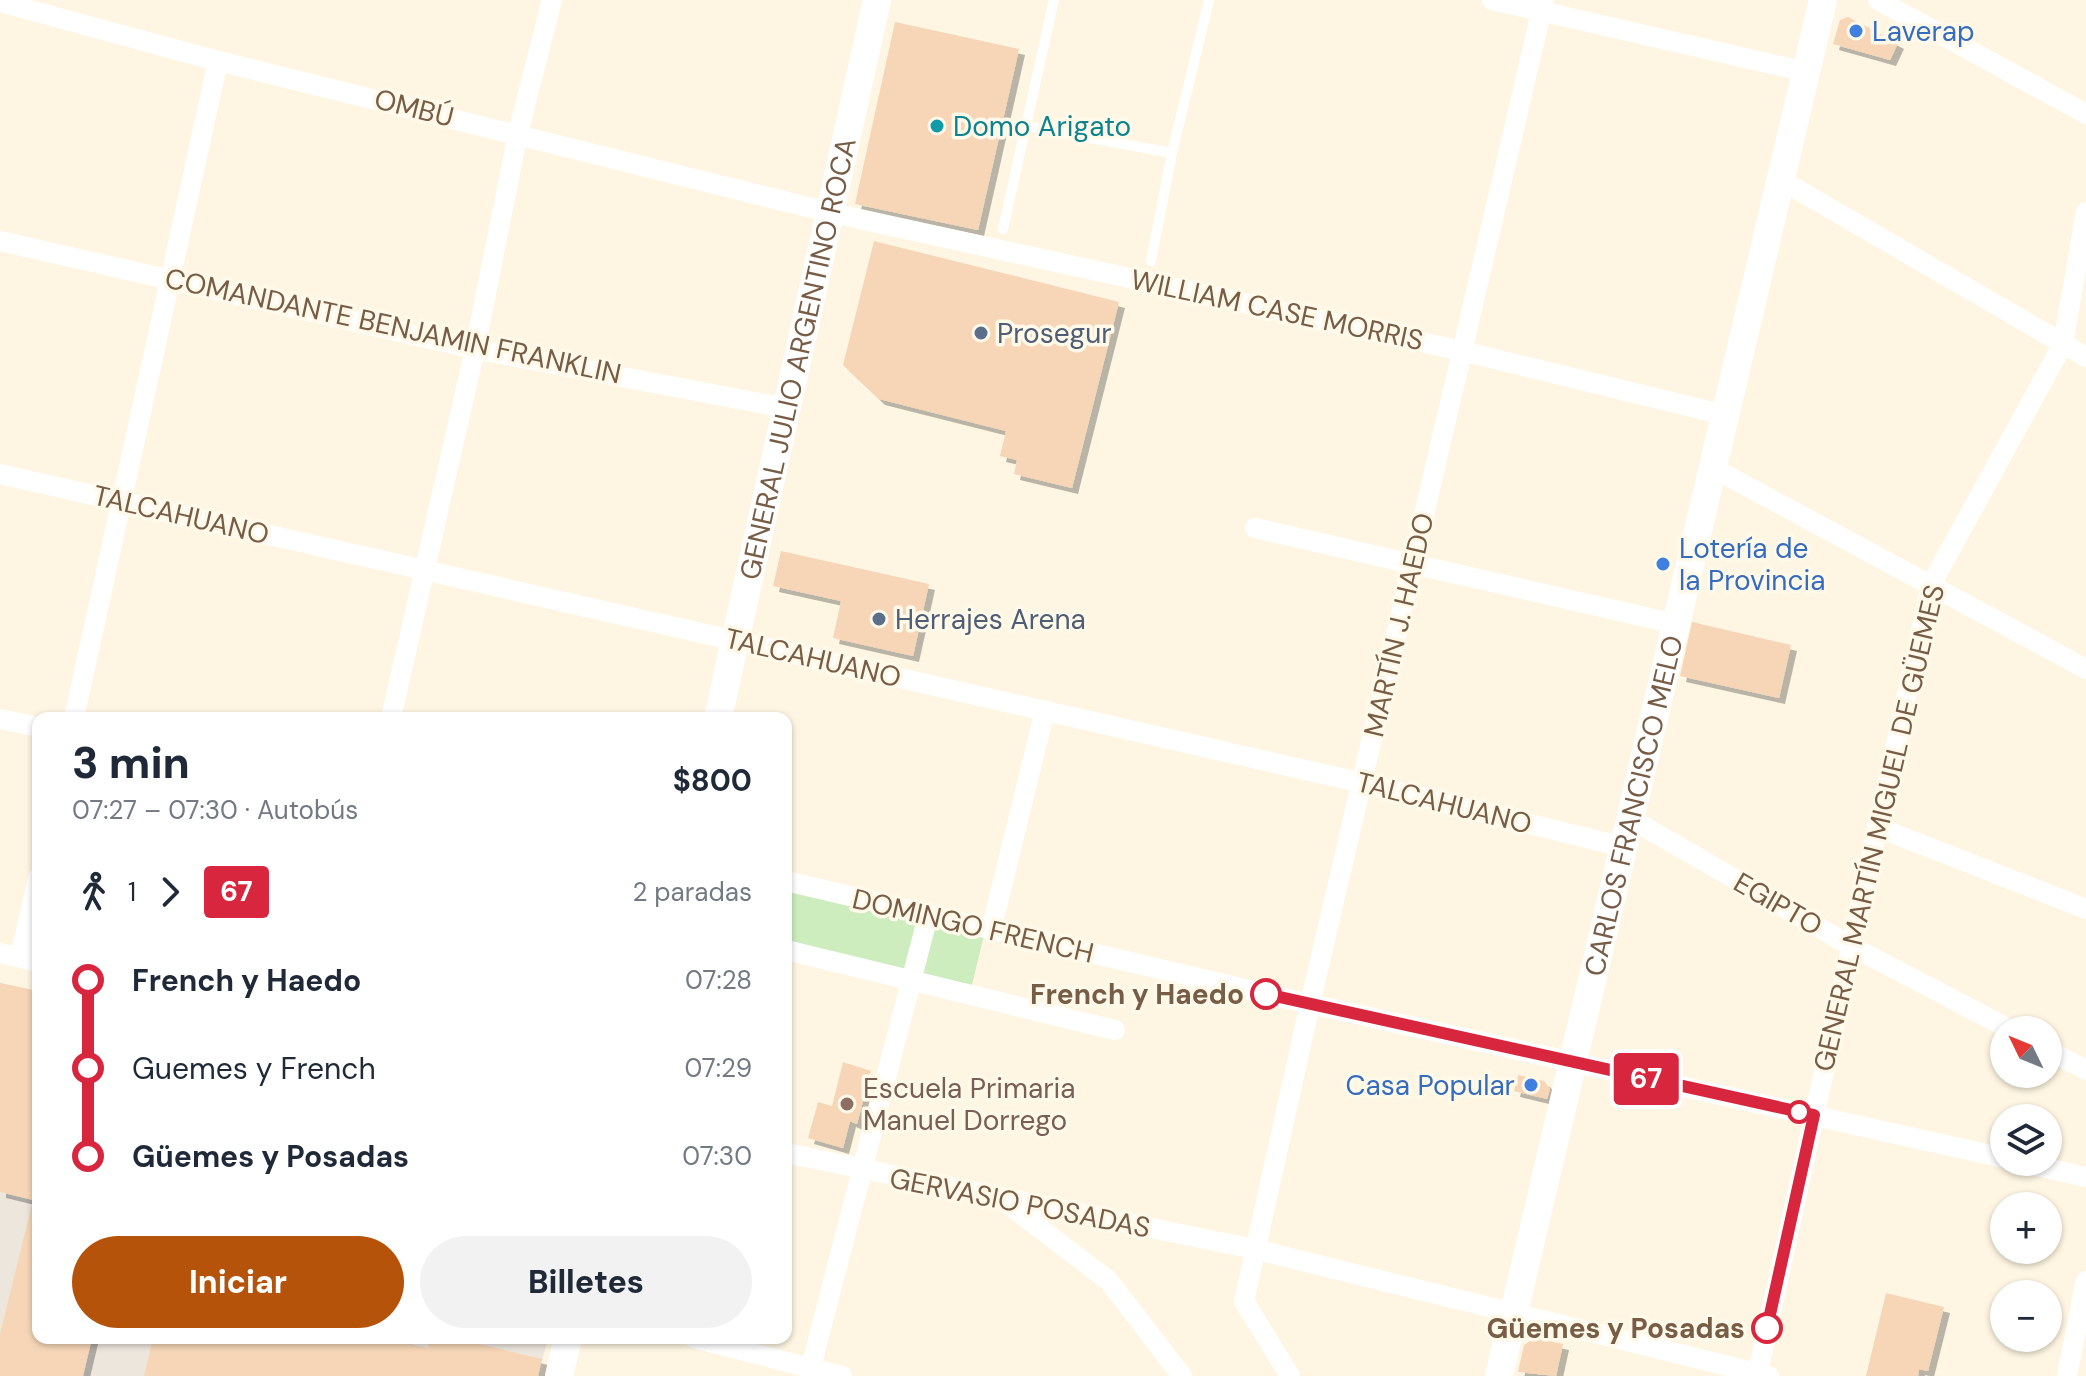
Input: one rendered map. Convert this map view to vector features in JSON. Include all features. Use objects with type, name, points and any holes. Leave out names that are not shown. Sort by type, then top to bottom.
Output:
[{"type":"street","points":[[392,712],[475,349],[518,133],[552,0]]},
{"type":"street","name":"GENERAL JULIO ARGENTINO ROCA","points":[[719,712],[877,0]]},
{"type":"street","points":[[1492,0],[1542,7],[1806,72]]},
{"type":"street","name":"CARLOS FRANCISCO MELO","points":[[1499,1376],[1823,0]]},
{"type":"street","points":[[1878,0],[2086,114]]},
{"type":"street","name":"OMBÚ","points":[[0,2],[218,61],[828,212]]},
{"type":"street","name":"MARTÍN J. HAEDO","points":[[1254,1249],[1542,7]]},
{"type":"street","points":[[75,712],[218,61]]},
{"type":"street","points":[[1781,180],[2086,357]]},
{"type":"street","name":"WILLIAM CASE MORRIS","points":[[828,212],[1462,351],[1725,415]]},
{"type":"street","name":"GENERAL MARTÍN MIGUEL DE GÜEMES","points":[[1761,1375],[1814,1115],[1931,585],[2063,344],[2086,212]]},
{"type":"street","name":"COMANDANTE BENJAMIN FRANKLIN","points":[[0,241],[172,277],[475,349],[786,408]]},
{"type":"street","points":[[1713,468],[2086,669]]},
{"type":"street","name":"TALCAHUANO","points":[[0,474],[1363,783],[1624,847]]},
{"type":"street","points":[[1255,528],[1676,624]]},
{"type":"street","points":[[991,931],[1045,710]]},
{"type":"street","points":[[0,719],[32,726]]},
{"type":"street","name":"EGIPTO","points":[[1631,819],[1851,946],[1990,1019]]},
{"type":"street","points":[[1877,827],[2086,909]]},
{"type":"street","name":"DOMINGO FRENCH","points":[[792,882],[1310,1004],[1990,1155]]},
{"type":"street","points":[[19,957],[32,903]]},
{"type":"street","points":[[811,1367],[928,916]]},
{"type":"street","points":[[792,951],[1115,1030]]},
{"type":"street","points":[[2062,1057],[2086,1070]]},
{"type":"street","name":"GERVASIO POSADAS","points":[[792,1154],[1254,1249],[1761,1375]]},
{"type":"street","points":[[2062,1172],[2086,1177]]},
{"type":"street","points":[[1001,1198],[1109,1281],[1182,1376]]},
{"type":"street","points":[[1254,1249],[1244,1301],[1290,1376]]},
{"type":"street","points":[[2067,1376],[2086,1281]]},
{"type":"street","points":[[559,1376],[567,1344]]},
{"type":"street","points":[[718,1344],[842,1376]]},
{"type":"lane","points":[[1003,229],[1054,0]]},
{"type":"lane","points":[[1151,261],[1172,153],[1209,0]]},
{"type":"lane","points":[[1025,126],[1172,153]]},
{"type":"shaded area","points":[[0,983],[32,990],[32,1344],[546,1344],[538,1376],[0,1376]]},
{"type":"green space","points":[[792,890],[916,920],[920,926],[909,969],[901,972],[792,946]]},
{"type":"green space","points":[[937,924],[984,935],[971,989],[919,973],[931,927]]},
{"type":"building","name":"Laverap","points":[[1848,17],[1898,43],[1890,60],[1833,44],[1840,20]]},
{"type":"building","name":"Domo Arigato","points":[[895,22],[1019,49],[978,230],[855,204]]},
{"type":"building","name":"Prosegur","points":[[874,241],[1119,302],[1072,488],[1014,474],[1017,460],[1000,456],[1006,431],[879,399],[843,365]]},
{"type":"building","name":"Herrajes Arena","points":[[781,551],[929,584],[913,656],[833,638],[841,601],[773,586]]},
{"type":"building","points":[[1692,622],[1791,645],[1779,698],[1680,676]]},
{"type":"building","points":[[0,983],[32,990],[32,1200],[0,1192]]},
{"type":"building","name":"Escuela Primaria Manuel Dorrego","points":[[843,1062],[871,1071],[857,1124],[850,1121],[843,1148],[808,1138],[818,1102],[832,1106]]},
{"type":"building","name":"Casa Popular","points":[[1518,1075],[1544,1081],[1550,1089],[1547,1099],[1514,1091]]},
{"type":"building","points":[[32,1204],[32,1344],[91,1344],[83,1376],[0,1376],[0,1334]]},
{"type":"building","points":[[1886,1293],[1944,1307],[1928,1371],[1919,1369],[1918,1376],[1866,1376]]},
{"type":"building","points":[[1535,1338],[1563,1344],[1556,1376],[1518,1372],[1524,1345]]},
{"type":"building","points":[[152,1344],[411,1344],[428,1348],[429,1344],[479,1344],[542,1359],[538,1376],[144,1376]]},
{"type":"bus line","name":"67","points":[[1266,994],[1814,1115],[1767,1328]]},
{"type":"place","name":"Laverap","points":[[1856,31]]},
{"type":"place","name":"Domo Arigato","points":[[937,126]]},
{"type":"place","name":"Prosegur","points":[[981,333]]},
{"type":"place","name":"Lotería de la Provincia","points":[[1663,564]]},
{"type":"place","name":"Herrajes Arena","points":[[879,619]]},
{"type":"place","name":"French y Haedo","points":[[1266,994]]},
{"type":"place","name":"Casa Popular","points":[[1531,1085]]},
{"type":"place","name":"Escuela Primaria Manuel Dorrego","points":[[847,1104]]},
{"type":"place","name":"Güemes y Posadas","points":[[1767,1328]]}]
